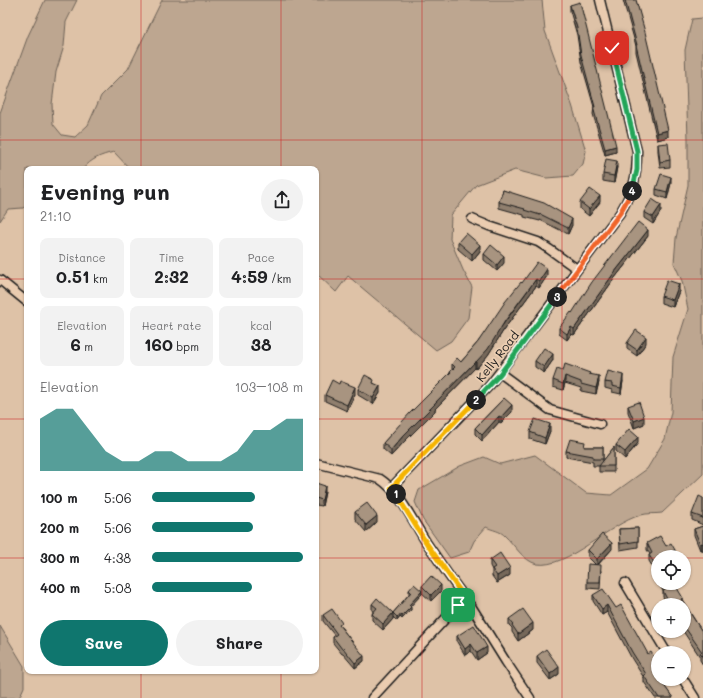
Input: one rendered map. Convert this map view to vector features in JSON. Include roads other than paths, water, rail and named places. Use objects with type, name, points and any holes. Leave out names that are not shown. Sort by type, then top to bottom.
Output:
[{"type":"street","name":"Kelly Road","points":[[391,488],[500,374],[620,213],[630,196],[637,175],[637,151],[600,0]]},
{"type":"street","points":[[472,219],[538,242],[577,269]]},
{"type":"street","points":[[0,280],[24,300]]},
{"type":"street","points":[[500,374],[550,410],[600,424]]},
{"type":"street","points":[[319,465],[380,480],[391,488],[460,591],[461,598],[458,605],[372,698]]},
{"type":"street","points":[[625,583],[663,646]]},
{"type":"street","points":[[461,598],[470,606],[530,698]]},
{"type":"street","points":[[687,686],[695,698]]}]
